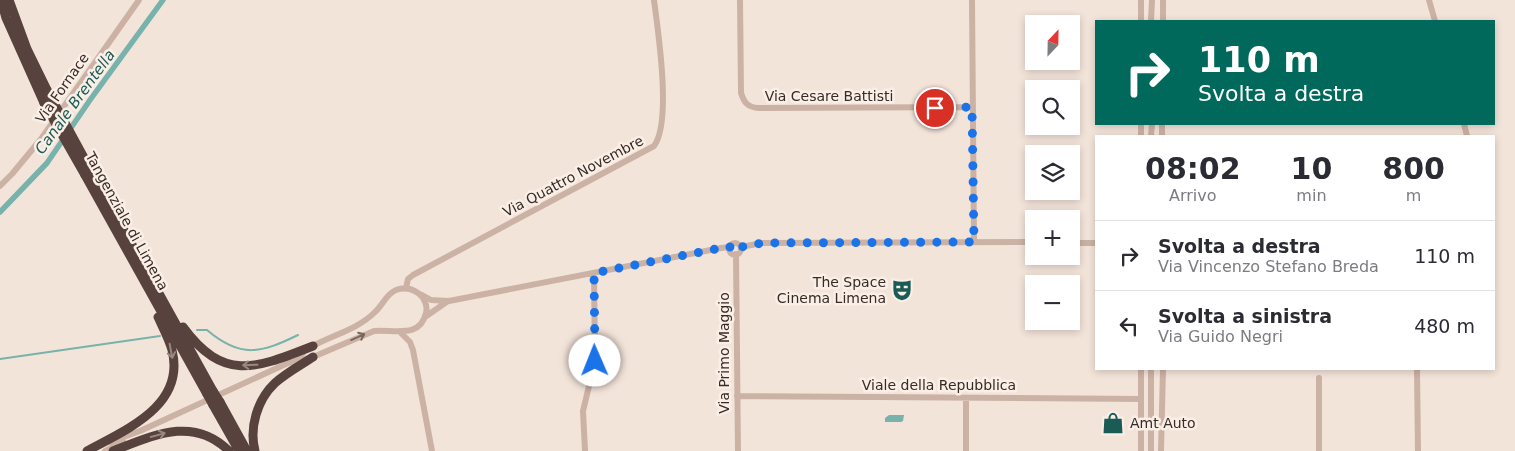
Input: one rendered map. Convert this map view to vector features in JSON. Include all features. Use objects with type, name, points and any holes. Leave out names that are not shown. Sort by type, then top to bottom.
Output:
[{"type":"highway","name":"Tangenziale di Limena","points":[[1,0],[6,18],[44,103],[87,171]]},
{"type":"highway","name":"Tangenziale di Limena","points":[[9,0],[27,48],[87,171],[216,403],[239,451]]},
{"type":"highway","points":[[135,257],[153,275],[184,327],[197,344],[210,356],[221,362],[240,366],[260,365],[312,346]]},
{"type":"highway","points":[[87,451],[148,415],[160,404],[169,387],[173,373],[172,352],[166,334],[141,284],[135,257]]},
{"type":"highway","points":[[255,451],[252,430],[256,412],[266,393],[285,376],[314,357]]},
{"type":"highway","name":"Tangenziale di Limena","points":[[216,403],[247,451]]},
{"type":"highway","points":[[112,451],[159,434],[182,430],[204,434],[220,443],[229,451]]},
{"type":"street","name":"Via Fornace","points":[[0,186],[41,139],[139,0]]},
{"type":"street","name":"Via Quattro Novembre","points":[[288,363],[312,346],[356,327],[376,312],[387,296],[396,290],[406,288],[408,279],[654,146],[660,134],[663,88],[654,0]]},
{"type":"street","name":"Via Cesare Battisti","points":[[740,0],[740,93],[743,100],[750,106],[758,108],[972,107]]},
{"type":"street","points":[[972,0],[974,242]]},
{"type":"street","points":[[1141,0],[1141,18],[1152,18],[1152,0]]},
{"type":"street","points":[[1163,0],[1163,20]]},
{"type":"street","points":[[1429,0],[1435,20]]},
{"type":"street","points":[[741,247],[762,243],[1025,242]]},
{"type":"street","points":[[406,288],[431,300],[449,301],[729,248],[734,243],[741,247]]},
{"type":"street","points":[[1080,243],[1095,243]]},
{"type":"street","points":[[729,248],[731,252],[736,254],[740,252],[741,247]]},
{"type":"street","name":"Via Primo Maggio","points":[[736,254],[738,451]]},
{"type":"street","points":[[585,451],[583,411],[595,361],[594,273]]},
{"type":"street","points":[[413,350],[414,336],[427,310],[420,294]]},
{"type":"street","points":[[425,317],[449,301]]},
{"type":"street","points":[[87,451],[140,431],[288,363],[314,357],[374,331],[400,332],[413,331],[418,328]]},
{"type":"street","points":[[400,332],[410,342],[413,350],[432,451]]},
{"type":"street","points":[[1141,451],[1142,370]]},
{"type":"street","points":[[1151,370],[1151,451]]},
{"type":"street","points":[[1161,451],[1162,370]]},
{"type":"street","points":[[1417,370],[1418,451]]},
{"type":"street","points":[[1319,378],[1319,451]]},
{"type":"street","points":[[1151,381],[1162,381]]},
{"type":"street","name":"Viale della Repubblica","points":[[736,396],[1141,399]]},
{"type":"street","points":[[966,398],[966,451]]},
{"type":"street","points":[[105,451],[140,431]]},
{"type":"water","points":[[889,415],[904,415],[903,421],[885,422],[885,418]]},
{"type":"waterway","name":"Canale Brentella","points":[[0,212],[47,163],[163,0]]},
{"type":"waterway","points":[[197,330],[207,330],[230,346],[251,350],[273,346],[298,335]]},
{"type":"waterway","points":[[0,359],[160,336]]},
{"type":"place","name":"The Space Cinema Limena","points":[[902,290]]},
{"type":"place","name":"Amt Auto","points":[[1113,423]]},
{"type":"route","points":[[595,361],[594,273],[729,248],[734,243],[741,247],[756,243],[974,242],[972,107],[935,108]]}]
